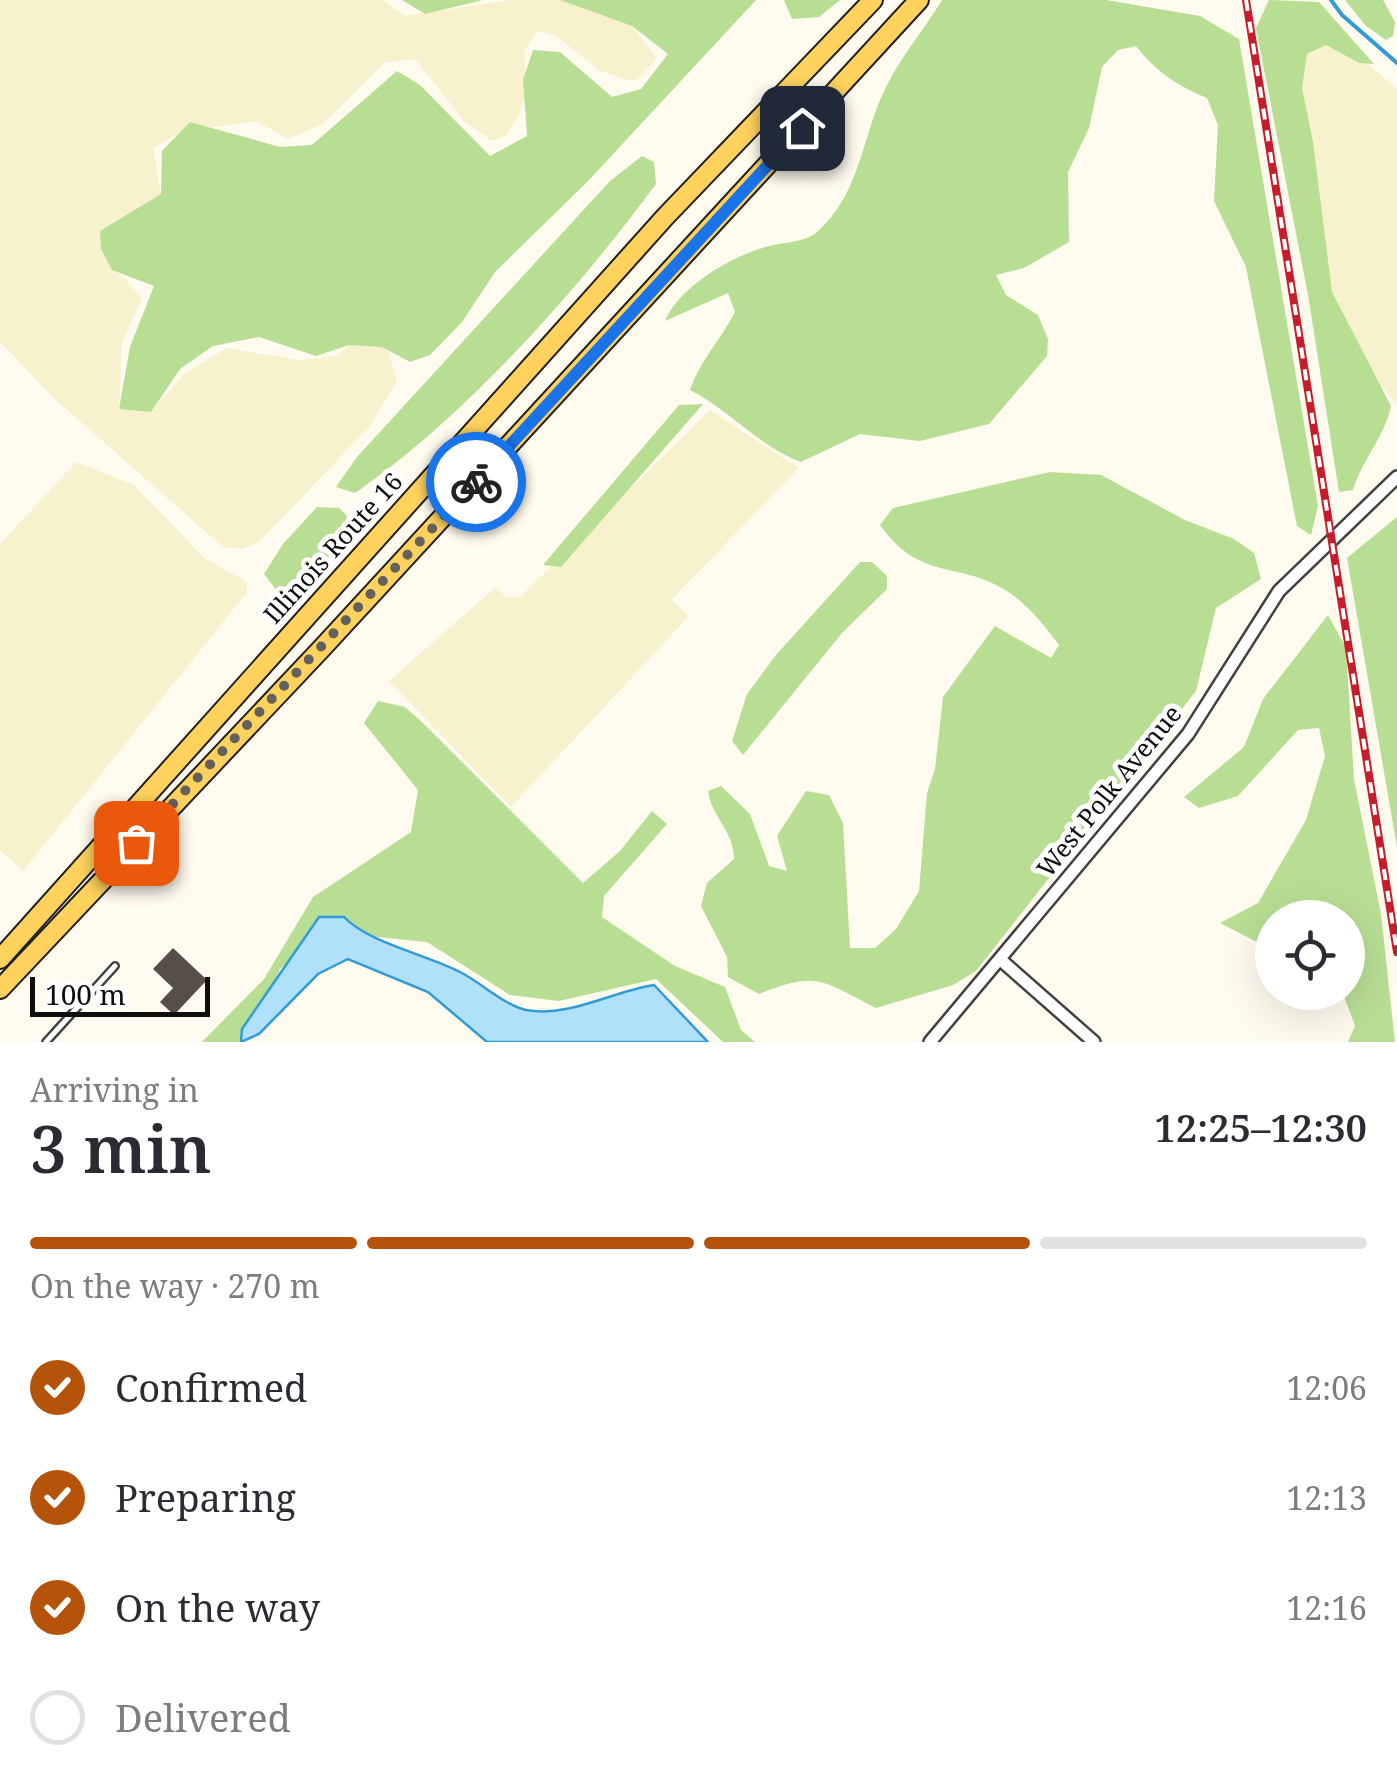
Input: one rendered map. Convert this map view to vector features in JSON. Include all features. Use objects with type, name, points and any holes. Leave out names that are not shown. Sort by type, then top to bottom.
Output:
[{"type":"main road","name":"Illinois Route 16","points":[[0,959],[665,217],[873,0]]},
{"type":"main road","points":[[0,989],[323,647],[914,6]]},
{"type":"street","name":"West Polk Avenue","points":[[930,1042],[1002,961],[1188,734],[1278,591],[1397,477]]},
{"type":"street","points":[[1002,961],[1094,1042]]},
{"type":"lane","points":[[46,1042],[115,966]]},
{"type":"shaded area","points":[[0,0],[383,0],[405,16],[509,0],[560,0],[632,26],[657,58],[636,81],[620,78],[599,70],[556,36],[538,31],[525,49],[526,94],[518,116],[505,136],[492,141],[465,122],[415,59],[384,63],[323,124],[288,139],[256,121],[181,132],[153,148],[161,194],[106,259],[142,298],[122,342],[119,409],[151,412],[185,373],[227,348],[298,360],[337,356],[349,345],[385,340],[397,381],[369,427],[259,542],[243,549],[223,547],[57,401],[0,342]]},
{"type":"shaded area","points":[[1321,24],[1397,89],[1397,405],[1372,373],[1355,383],[1326,287],[1292,60]]},
{"type":"shaded area","points":[[710,410],[799,468],[671,600],[689,616],[511,807],[389,681],[496,587],[507,598],[521,596]]},
{"type":"shaded area","points":[[76,462],[134,485],[204,558],[247,582],[247,592],[23,871],[0,850],[0,544]]},
{"type":"green space","points":[[402,0],[483,0],[425,14]]},
{"type":"green space","points":[[560,0],[756,0],[589,180],[495,272],[462,322],[430,355],[410,362],[382,347],[349,345],[316,356],[259,337],[213,346],[180,369],[151,412],[119,409],[130,347],[154,286],[112,270],[101,249],[100,231],[161,194],[162,151],[190,122],[280,147],[312,145],[397,71],[420,85],[490,156],[527,136],[523,80],[533,50],[560,52],[612,97],[641,89],[668,54],[632,26]]},
{"type":"green space","points":[[784,0],[840,0],[819,17],[792,19]]},
{"type":"green space","points":[[942,0],[1106,0],[1200,16],[1239,39],[1318,506],[1311,535],[1297,526],[1246,267],[1214,201],[1218,125],[1207,98],[1168,77],[1136,46],[1118,50],[1102,67],[1089,128],[1068,172],[1069,242],[1024,268],[996,275],[1006,295],[1038,315],[1048,339],[1047,356],[989,424],[920,441],[860,434],[801,462],[771,447],[690,390],[735,312],[728,293],[665,321],[672,309],[693,285],[722,266],[752,251],[806,238],[832,216],[853,180],[888,83]]},
{"type":"green space","points":[[1269,0],[1319,2],[1374,64],[1359,63],[1326,45],[1307,54],[1302,88],[1313,142],[1332,292],[1391,406],[1353,490],[1339,492],[1308,295],[1256,28]]},
{"type":"green space","points":[[1345,0],[1383,0],[1395,22],[1393,36],[1386,40],[1366,26]]},
{"type":"green space","points":[[642,156],[654,162],[656,184],[555,309],[478,390],[396,463],[355,493],[336,487],[357,457],[610,181]]},
{"type":"green space","points":[[703,404],[561,567],[543,565],[679,405]]},
{"type":"green space","points":[[1050,472],[1101,475],[1185,520],[1234,539],[1254,553],[1261,579],[1216,608],[1196,691],[976,971],[953,985],[876,1008],[819,982],[795,982],[759,994],[728,977],[727,957],[701,906],[707,883],[734,859],[731,840],[708,791],[721,786],[750,814],[769,866],[787,871],[777,836],[806,791],[829,795],[843,823],[850,948],[875,948],[896,929],[919,891],[927,793],[935,769],[943,697],[995,626],[1051,658],[1059,645],[1037,617],[1010,593],[974,576],[911,556],[880,525],[893,508]]},
{"type":"green space","points":[[317,507],[339,508],[347,516],[339,541],[314,571],[280,595],[264,574],[283,544]]},
{"type":"green space","points":[[1397,517],[1397,847],[1347,558]]},
{"type":"green space","points":[[860,562],[872,562],[887,576],[887,589],[842,633],[743,755],[732,741],[747,694],[776,655]]},
{"type":"green space","points":[[1328,615],[1346,648],[1354,779],[1381,914],[1395,1042],[1348,1042],[1355,1026],[1349,1010],[1365,1010],[1365,900],[1260,900],[1306,820],[1325,756],[1319,728],[1298,730],[1238,796],[1199,808],[1184,797],[1244,747],[1263,699]]},
{"type":"green space","points":[[378,701],[405,707],[583,883],[620,851],[652,811],[667,824],[604,896],[602,917],[675,966],[725,987],[741,1030],[755,1042],[723,1042],[656,979],[559,1001],[510,995],[427,942],[368,936],[344,917],[280,969],[264,1003],[242,1029],[241,1042],[202,1042],[264,979],[313,897],[411,832],[418,790],[364,723]]},
{"type":"green space","points":[[1255,905],[1255,941],[1220,923]]},
{"type":"water","points":[[319,917],[344,917],[368,934],[460,972],[526,1010],[575,1007],[654,985],[708,1042],[487,1042],[428,992],[348,959],[318,974],[259,1034],[241,1042],[242,1029]]},
{"type":"building","points":[[173,948],[207,980],[174,1015],[160,1002],[173,988],[153,969]]},
{"type":"waterway","points":[[1331,0],[1342,15],[1397,63]]},
{"type":"railway","points":[[1246,0],[1397,952]]},
{"type":"way so far","points":[[136,843],[476,482]]},
{"type":"route","points":[[476,482],[802,128]]}]
